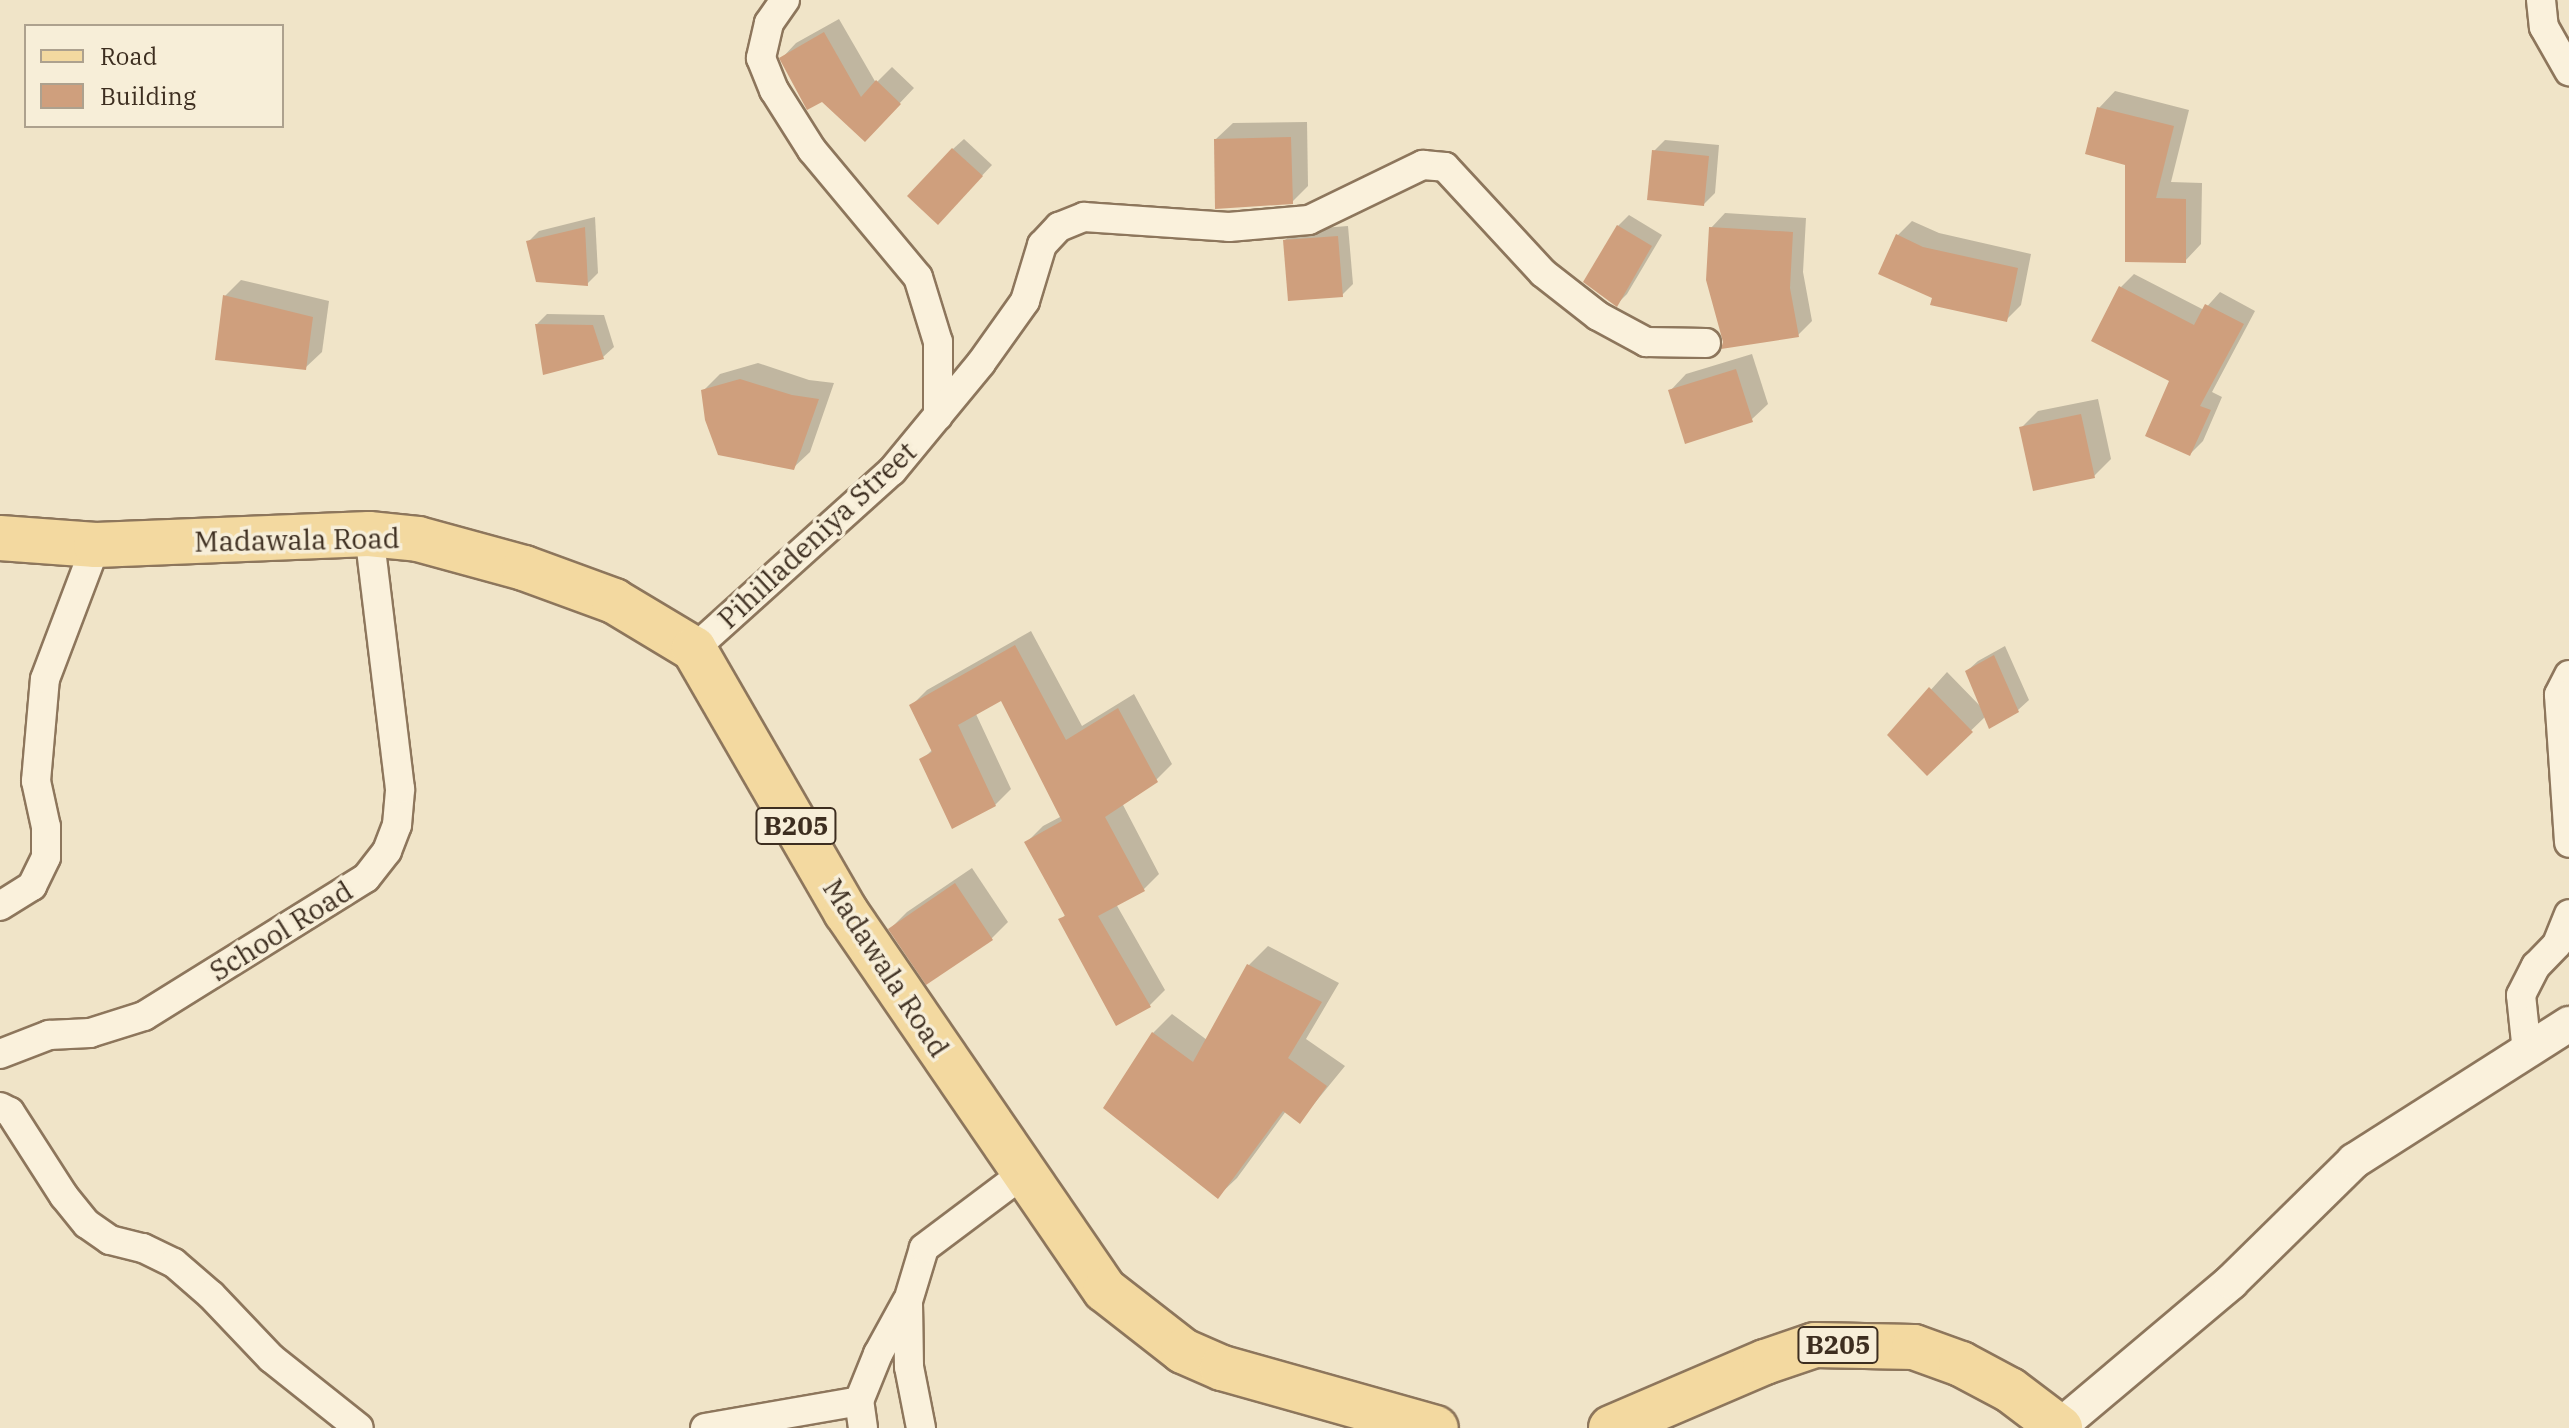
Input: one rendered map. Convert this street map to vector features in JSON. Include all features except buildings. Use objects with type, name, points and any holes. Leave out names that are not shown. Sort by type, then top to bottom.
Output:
[{"type":"main road","name":"Madawala Road","points":[[0,538],[96,545],[369,534],[418,539],[524,568],[614,601],[694,649],[846,912],[1105,1290],[1183,1351],[1222,1368],[1436,1428]]},
{"type":"main road","name":"B205","points":[[1611,1428],[1765,1362],[1815,1345],[1914,1347],[1961,1364],[2010,1390],[2059,1427]]},
{"type":"street","points":[[785,0],[769,23],[761,58],[774,90],[812,150],[918,277],[938,342],[938,416]]},
{"type":"street","points":[[2541,0],[2544,27],[2569,71]]},
{"type":"street","name":"Pihilladeniya Street","points":[[694,649],[892,471],[1025,301],[1042,245],[1059,227],[1084,217],[1229,227],[1309,220],[1423,165],[1445,167],[1543,273],[1598,316],[1646,342],[1706,343]]},
{"type":"street","name":"School Road","points":[[0,1054],[49,1035],[90,1033],[144,1016],[366,878],[387,851],[397,825],[400,789],[369,534]]},
{"type":"street","points":[[0,906],[32,886],[46,857],[46,827],[36,781],[45,679],[96,545]]},
{"type":"street","points":[[2569,675],[2559,695],[2569,843]]},
{"type":"street","points":[[2527,1052],[2521,995],[2536,966],[2557,944],[2569,914]]},
{"type":"street","points":[[2059,1427],[2231,1282],[2354,1161],[2569,1024]]},
{"type":"street","points":[[0,1107],[10,1112],[64,1196],[87,1224],[110,1240],[143,1248],[174,1263],[211,1295],[271,1358],[359,1428]]},
{"type":"street","points":[[705,1428],[861,1415],[878,1354],[908,1301],[924,1248],[1024,1173]]},
{"type":"street","points":[[908,1301],[909,1367],[921,1428]]}]
